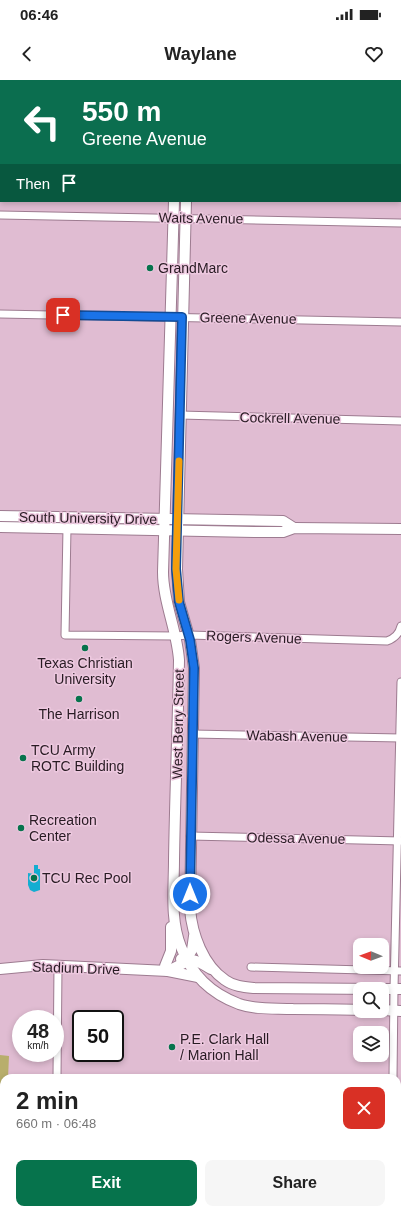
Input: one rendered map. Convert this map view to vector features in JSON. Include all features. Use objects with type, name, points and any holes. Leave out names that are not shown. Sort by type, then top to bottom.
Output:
[{"type":"main road","name":"West Berry Street","points":[[174,202],[163,572],[167,607],[178,652],[179,670],[174,892],[174,922],[176,934],[191,968],[198,977],[211,989],[241,1005],[263,1008],[353,1010]]},
{"type":"main road","name":"West Berry Street","points":[[186,202],[177,530],[178,586],[182,614],[189,635],[194,668],[190,836],[190,910],[194,936],[204,956],[217,974],[233,984],[254,988],[353,989]]},
{"type":"main road","points":[[168,376],[173,384],[175,409],[180,415]]},
{"type":"main road","name":"South University Drive","points":[[0,516],[164,525],[177,530],[283,532],[294,528],[401,529]]},
{"type":"main road","name":"South University Drive","points":[[0,527],[66,528],[164,525],[177,520],[283,521],[294,528]]},
{"type":"main road","points":[[164,586],[173,604],[180,629],[182,632],[189,635]]},
{"type":"main road","points":[[179,670],[184,684],[185,722],[192,734]]},
{"type":"main road","points":[[178,738],[185,747],[185,784],[191,793]]},
{"type":"main road","points":[[174,892],[171,913],[171,951],[166,968],[198,977]]},
{"type":"main road","points":[[194,936],[192,950],[187,959],[201,962],[217,974]]},
{"type":"main road","name":"Stadium Drive","points":[[0,969],[43,965],[153,971],[183,964],[187,959]]},
{"type":"street","name":"Waits Avenue","points":[[0,215],[401,223]]},
{"type":"street","name":"Greene Avenue","points":[[0,314],[401,322]]},
{"type":"street","name":"Cockrell Avenue","points":[[180,415],[401,420]]},
{"type":"street","name":"Rogers Avenue","points":[[66,528],[65,635],[189,635],[388,642],[395,638],[401,626]]},
{"type":"street","points":[[393,1074],[398,971],[401,682]]},
{"type":"street","name":"Wabash Avenue","points":[[192,734],[400,738]]},
{"type":"street","name":"Odessa Avenue","points":[[190,836],[399,841]]},
{"type":"street","points":[[57,1074],[58,966]]},
{"type":"street","points":[[251,967],[398,971]]},
{"type":"shaded area","points":[[0,1055],[9,1056],[8,1074],[0,1074]]},
{"type":"water","name":"TCU Rec Pool","points":[[34,865],[38,865],[38,869],[40,869],[40,890],[34,892],[30,890],[28,885],[28,873],[34,874]]},
{"type":"slow traffic","points":[[179,461],[176,569],[179,600]]},
{"type":"place","name":"GrandMarc","points":[[150,268]]},
{"type":"place","name":"Texas Christian University","points":[[85,648]]},
{"type":"place","name":"The Harrison","points":[[79,699]]},
{"type":"place","name":"TCU Army ROTC Building","points":[[23,758]]},
{"type":"place","name":"Recreation Center","points":[[21,828]]},
{"type":"place","name":"TCU Rec Pool","points":[[34,878]]},
{"type":"place","name":"P.E. Clark Hall / Marion Hall","points":[[172,1047]]},
{"type":"route","points":[[63,315],[182,317],[176,569],[179,602],[190,640],[194,668],[190,894]]}]
